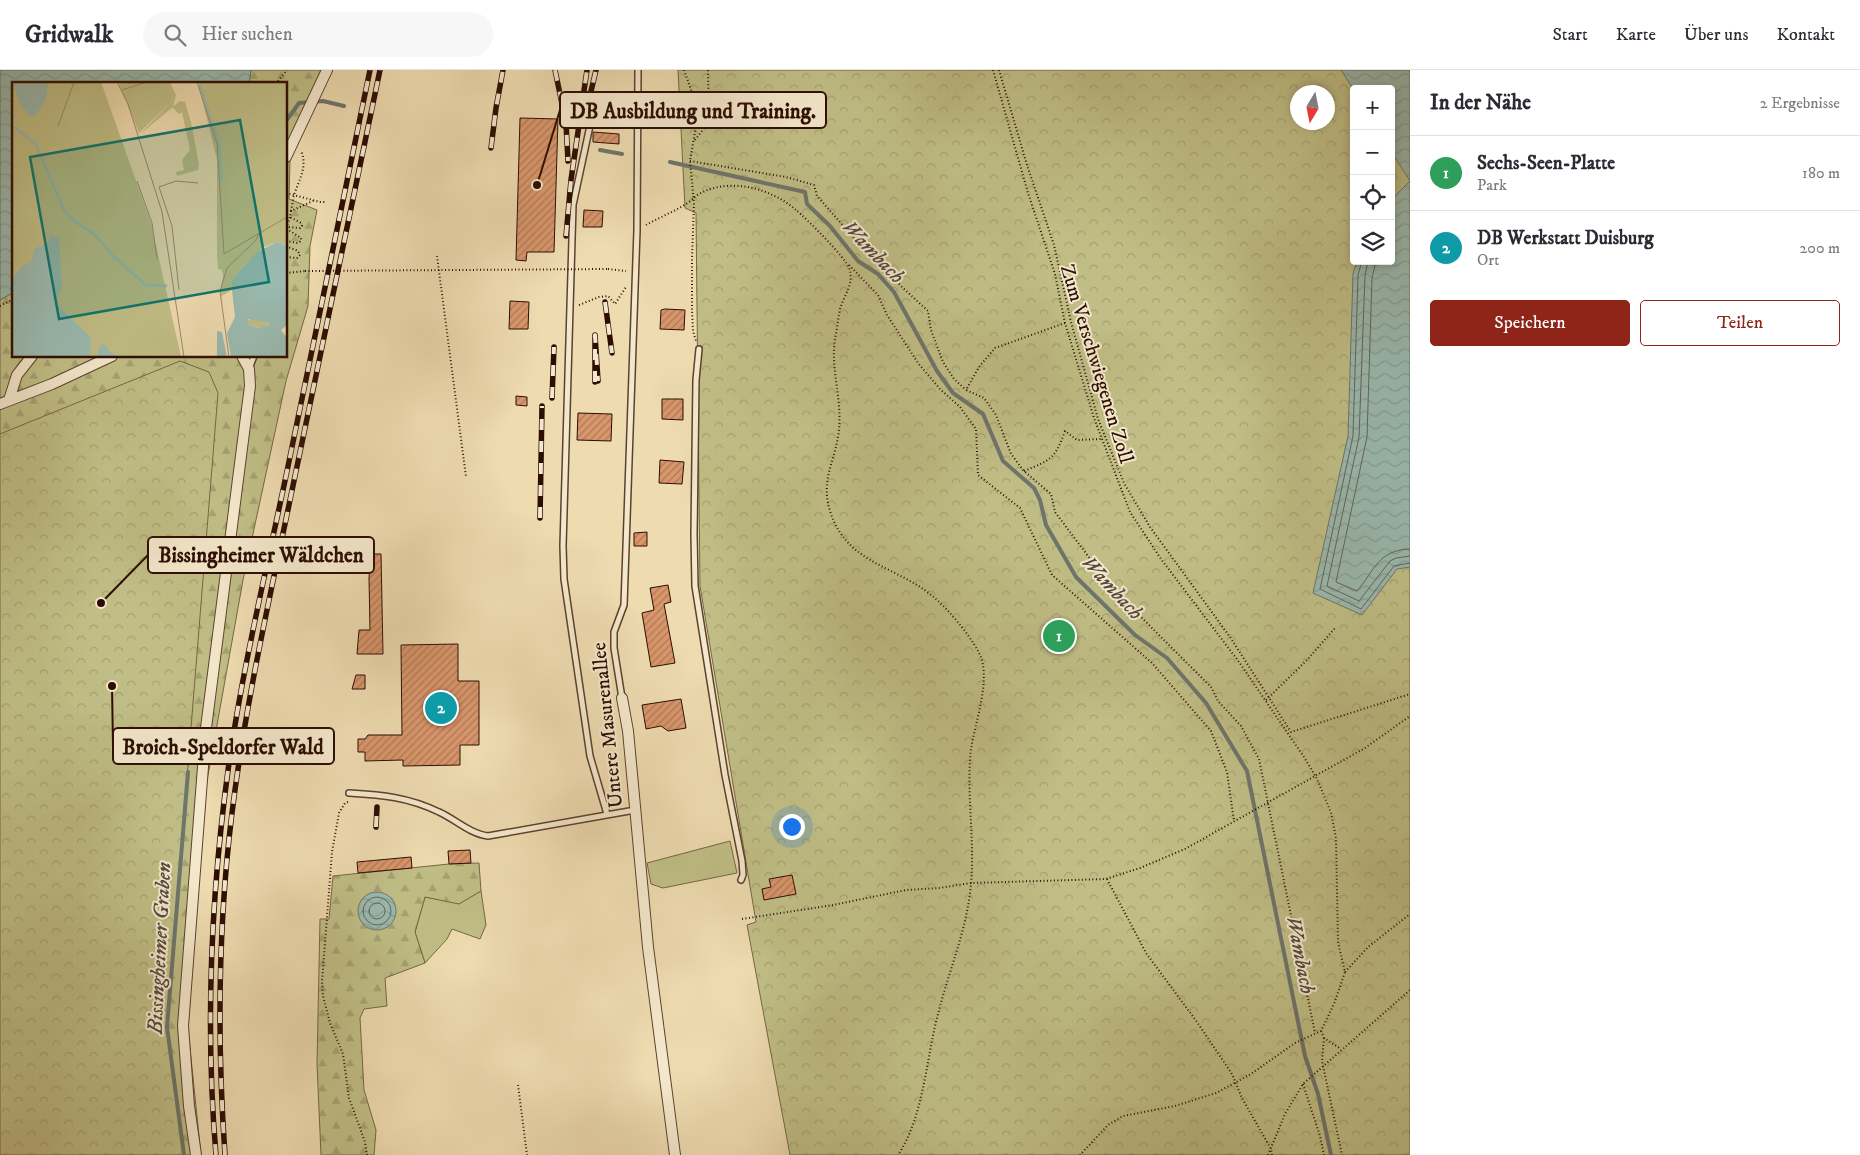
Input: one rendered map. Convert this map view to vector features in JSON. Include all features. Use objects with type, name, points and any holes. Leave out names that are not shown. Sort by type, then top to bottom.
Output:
[{"type":"street","points":[[288,153],[327,70]]},
{"type":"street","points":[[4,402],[17,375],[30,358]]},
{"type":"street","points":[[4,402],[52,384],[108,358]]},
{"type":"street","points":[[196,1155],[183,1043],[184,1016],[206,728],[250,386],[249,369],[243,358]]},
{"type":"street","name":"Untere Masurenallee","points":[[622,698],[628,731],[648,946],[675,1155]]},
{"type":"lane","name":"Untere Masurenallee","points":[[622,698],[614,648],[614,632],[624,605],[638,230],[638,70]]},
{"type":"lane","points":[[591,121],[573,205],[563,546],[564,579],[590,756],[608,814]]},
{"type":"lane","points":[[699,349],[696,398],[695,586],[725,775],[742,861],[743,874],[740,880]]},
{"type":"lane","points":[[249,369],[253,358]]},
{"type":"lane","points":[[349,792],[410,800],[441,813],[479,834],[488,836],[635,810]]},
{"type":"path","points":[[278,82],[287,70]]},
{"type":"path","points":[[684,70],[697,106],[697,120],[690,161],[694,198],[692,310],[694,331],[699,349]]},
{"type":"path","points":[[694,142],[709,122],[708,70]]},
{"type":"path","name":"Zum Verschwiegenen Zoll","points":[[992,70],[1028,193],[1055,274],[1065,322],[1101,439],[1130,512],[1142,532],[1266,700],[1316,777],[1331,813],[1336,838],[1338,942],[1345,972]]},
{"type":"path","points":[[998,70],[1026,164],[1054,245],[1071,322],[1098,419],[1124,483],[1150,527],[1230,637],[1292,732],[1410,694]]},
{"type":"path","points":[[288,222],[294,195],[302,176],[304,161],[303,152],[293,144]]},
{"type":"path","points":[[690,161],[786,177],[814,185],[817,196],[860,245],[874,253],[883,267],[928,311],[931,330],[943,362],[954,379],[966,390],[984,398],[996,415],[1011,454],[1024,471],[1051,494],[1055,512],[1112,588],[1211,687],[1218,701],[1241,726],[1259,759],[1266,804],[1315,1034]]},
{"type":"path","points":[[638,230],[702,193],[734,185],[752,188],[775,196],[789,204],[803,216],[878,295],[887,315],[918,363],[940,389],[960,407],[976,429],[978,476],[1020,508],[1052,575],[1152,663],[1211,731],[1228,772],[1234,821]]},
{"type":"path","points":[[288,194],[326,202]]},
{"type":"path","points":[[291,211],[313,200]]},
{"type":"path","points":[[288,227],[300,228],[301,224],[290,217]]},
{"type":"path","points":[[288,229],[301,238],[301,241],[298,242],[288,241]]},
{"type":"path","points":[[288,247],[298,251],[300,255],[296,258],[288,257]]},
{"type":"path","points":[[437,256],[466,477]]},
{"type":"path","points":[[848,265],[851,280],[840,310],[834,354],[840,417],[838,440],[827,475],[826,491],[828,504],[837,528],[850,545],[870,560],[910,581],[939,601],[972,642],[983,660],[984,677],[971,752],[971,883],[960,944],[938,1015],[920,1098],[911,1126],[898,1155]]},
{"type":"path","points":[[288,274],[305,271],[608,269],[635,271]]},
{"type":"path","points":[[569,309],[599,297],[608,296],[615,304],[630,281]]},
{"type":"path","points":[[0,306],[12,300]]},
{"type":"path","points":[[966,390],[979,366],[995,348],[1065,322]]},
{"type":"path","points":[[1024,471],[1043,464],[1052,458],[1058,449],[1065,431],[1077,440],[1101,439]]},
{"type":"path","points":[[1266,700],[1307,660],[1335,628]]},
{"type":"path","points":[[742,920],[906,890],[939,888],[971,883],[1106,879],[1140,868],[1184,849],[1316,777],[1375,742],[1410,716]]},
{"type":"path","points":[[349,801],[345,803],[339,813],[332,852],[322,982],[323,996],[330,1023],[343,1054],[350,1098],[365,1142],[367,1155]]},
{"type":"path","points":[[1106,879],[1146,953],[1197,1022],[1226,1066],[1248,1110],[1271,1149],[1272,1155]]},
{"type":"path","points":[[1080,1155],[1108,1125],[1123,1116],[1198,1100],[1216,1093],[1236,1083],[1295,1043],[1321,1031],[1334,1004],[1345,972],[1368,947],[1410,914]]},
{"type":"path","points":[[1268,1155],[1285,1114],[1303,1084],[1410,990]]},
{"type":"path","points":[[1321,1031],[1324,1038],[1322,1057],[1342,1155]]},
{"type":"path","points":[[1324,1038],[1342,1049]]},
{"type":"path","points":[[1303,1084],[1320,1136],[1324,1155]]},
{"type":"path","points":[[518,1085],[527,1155]]},
{"type":"green space","points":[[251,70],[321,70],[310,95],[290,160],[289,199],[317,210],[310,246],[308,306],[286,381],[243,580],[205,792],[188,1029],[201,1155],[0,1155],[0,300],[12,293],[12,358],[288,358],[288,82],[249,82]]},
{"type":"green space","points":[[678,70],[1410,70],[1410,1155],[790,1155],[747,925],[756,922],[700,586],[696,213],[685,208]]},
{"type":"green space","points":[[180,361],[209,372],[218,393],[167,1026],[183,1155],[0,1155],[0,434]]},
{"type":"green space","points":[[730,841],[737,873],[663,888],[651,884],[647,863]]},
{"type":"green space","points":[[479,863],[481,891],[459,904],[425,897],[415,932],[425,963],[385,978],[387,1006],[364,1009],[360,1018],[364,1090],[376,1130],[374,1155],[321,1155],[317,1064],[320,919],[329,919],[333,876],[449,864]]},
{"type":"green space","points":[[481,891],[486,925],[480,939],[452,929],[447,939],[425,963],[415,932],[425,897],[460,903]]},
{"type":"water","points":[[0,70],[251,70],[249,82],[12,82],[12,293],[0,300]]},
{"type":"water","points":[[1341,70],[1410,70],[1410,181],[1395,157],[1395,85],[1351,85]]},
{"type":"water","points":[[1410,181],[1410,567],[1397,569],[1362,615],[1313,593],[1348,436],[1353,274],[1356,265],[1395,265],[1395,196]]},
{"type":"water","points":[[377,892],[391,897],[396,911],[391,925],[377,930],[363,925],[358,911],[363,897]]},
{"type":"building","points":[[520,118],[558,119],[554,252],[527,252],[526,261],[516,260]]},
{"type":"building","points":[[593,132],[619,134],[619,144],[593,142]]},
{"type":"building","points":[[584,210],[603,211],[602,227],[583,227]]},
{"type":"building","points":[[510,301],[529,302],[528,329],[509,329]]},
{"type":"building","points":[[661,310],[685,310],[684,330],[660,329]]},
{"type":"building","points":[[516,396],[527,397],[527,406],[516,405]]},
{"type":"building","points":[[662,399],[683,399],[683,420],[662,419]]},
{"type":"building","points":[[578,413],[612,414],[611,441],[577,440]]},
{"type":"building","points":[[660,460],[684,462],[682,484],[659,483]]},
{"type":"building","points":[[647,532],[647,546],[634,546],[634,533]]},
{"type":"building","points":[[371,554],[381,554],[383,654],[357,654],[359,630],[370,630],[369,578]]},
{"type":"building","points":[[668,585],[671,602],[664,604],[675,663],[651,667],[642,613],[654,610],[650,588]]},
{"type":"building","points":[[458,644],[458,681],[479,681],[479,745],[460,745],[460,765],[403,766],[403,760],[365,761],[365,752],[358,752],[358,739],[365,739],[368,735],[402,735],[401,645]]},
{"type":"building","points":[[356,675],[365,675],[365,689],[352,689]]},
{"type":"building","points":[[681,699],[686,728],[668,731],[661,726],[646,729],[642,705]]},
{"type":"building","points":[[470,850],[471,863],[449,864],[448,851]]},
{"type":"building","points":[[411,857],[412,868],[358,873],[357,862]]},
{"type":"building","points":[[792,875],[796,894],[764,900],[762,889],[771,887],[769,879]]},
{"type":"waterway","name":"Wambach","points":[[288,118],[299,103],[323,101],[344,106]]},
{"type":"waterway","name":"Wambach","points":[[600,150],[622,154]]},
{"type":"waterway","name":"Wambach","points":[[670,162],[805,192],[807,204],[830,226],[858,261],[878,274],[894,292],[937,371],[953,393],[983,414],[1003,461],[1034,488],[1040,500],[1046,525],[1076,577],[1135,635],[1167,658],[1206,703],[1247,771],[1305,1056],[1318,1094],[1331,1155]]},
{"type":"waterway","name":"Bissingheimer Graben","points":[[184,1155],[167,1027],[188,772]]},
{"type":"railway","points":[[216,1155],[211,1057],[212,959],[218,861],[229,763],[248,655],[370,70]]},
{"type":"railway","points":[[225,1155],[222,1112],[220,984],[227,855],[238,770],[260,644],[380,70]]},
{"type":"railway","points":[[491,148],[503,70]]},
{"type":"railway","points":[[555,70],[566,123],[568,161]]},
{"type":"railway","points":[[566,236],[571,180],[587,70]]},
{"type":"railway","points":[[588,104],[596,70]]},
{"type":"railway","points":[[605,302],[612,353]]},
{"type":"railway","points":[[595,382],[595,335],[598,381]]},
{"type":"railway","points":[[552,398],[554,347]]},
{"type":"railway","points":[[540,518],[542,406]]},
{"type":"railway","points":[[376,827],[377,807]]},
{"type":"place","name":"DB Ausbildung und Training.","points":[[537,185]]},
{"type":"place","name":"Bissingheimer Wäldchen","points":[[101,603]]},
{"type":"place","name":"Sechs-Seen-Platte","points":[[1059,636]]},
{"type":"place","name":"Broich-Speldorfer Wald","points":[[112,686]]},
{"type":"place","name":"DB Werkstatt Duisburg","points":[[441,708]]}]
